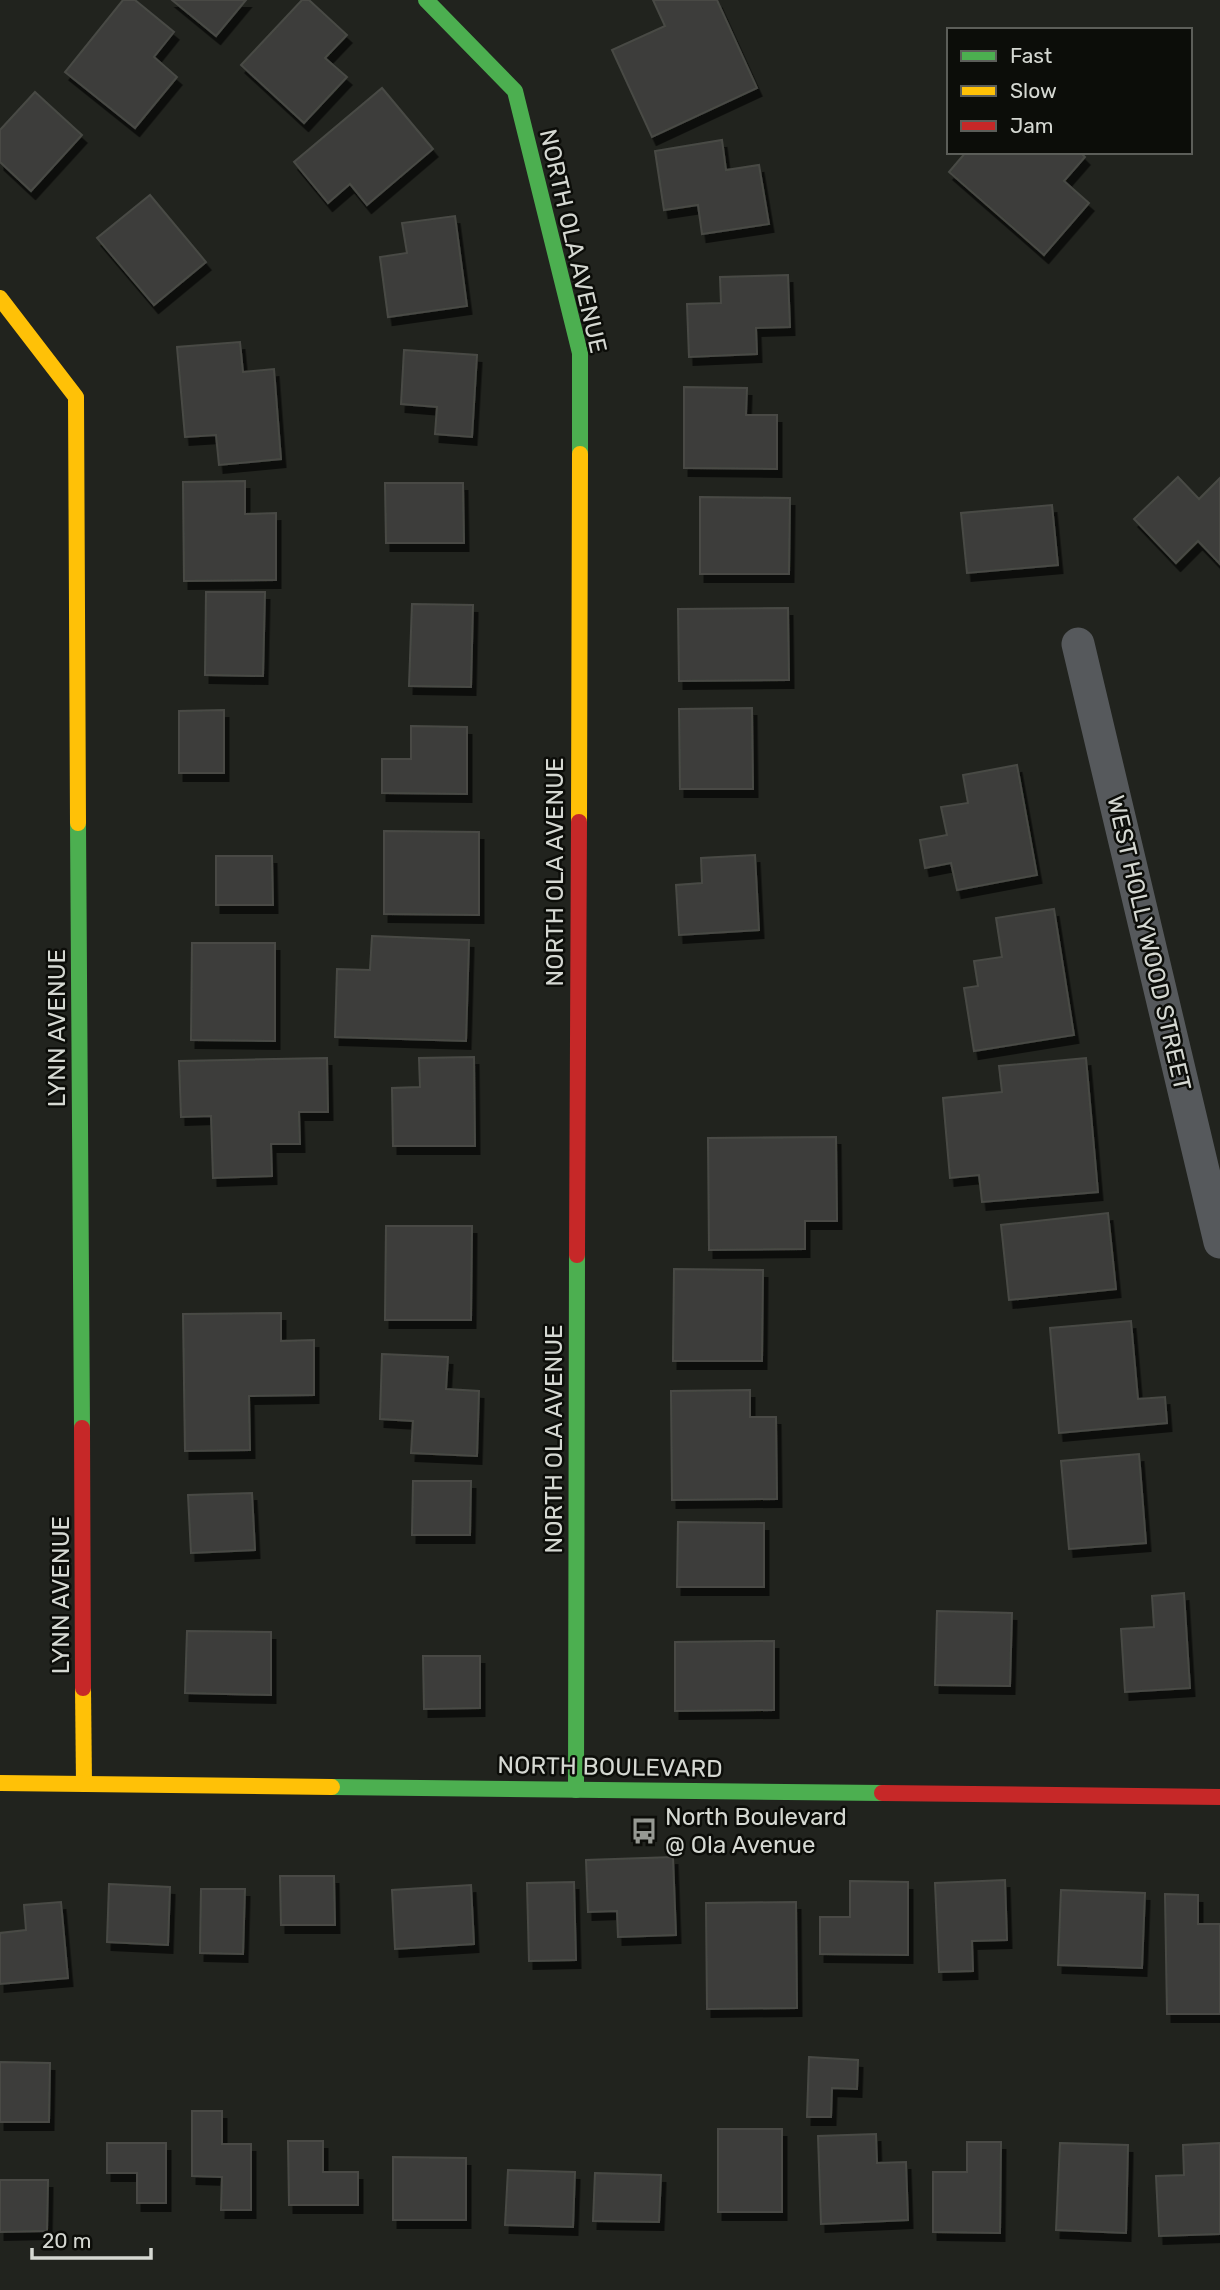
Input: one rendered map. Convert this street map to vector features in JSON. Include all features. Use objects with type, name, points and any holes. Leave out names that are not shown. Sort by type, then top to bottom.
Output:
[{"type":"street","name":"NORTH OLA AVENUE","points":[[425,0],[515,91],[580,353],[576,1790]]},
{"type":"street","name":"LYNN AVENUE","points":[[0,298],[76,397],[84,1784]]},
{"type":"street","name":"WEST HOLLYWOOD STREET","points":[[1078,644],[1220,1242]]},
{"type":"street","name":"NORTH BOULEVARD","points":[[0,1783],[1220,1797]]},
{"type":"building","points":[[123,0],[135,0],[174,32],[154,57],[177,77],[135,128],[65,72]]},
{"type":"building","points":[[172,0],[246,0],[216,36]]},
{"type":"building","points":[[302,0],[309,0],[347,35],[325,58],[347,77],[304,123],[241,65]]},
{"type":"building","points":[[653,0],[717,0],[757,88],[652,137],[612,50],[665,26]]},
{"type":"building","points":[[382,88],[433,149],[367,205],[350,184],[328,203],[294,162]]},
{"type":"building","points":[[35,92],[82,135],[31,191],[0,162],[0,130]]},
{"type":"building","points":[[722,140],[726,170],[759,165],[769,224],[702,234],[698,205],[664,210],[655,151]]},
{"type":"building","points":[[964,154],[1082,154],[1085,157],[1064,181],[1089,203],[1044,255],[949,172]]},
{"type":"building","points":[[150,195],[206,262],[154,305],[97,238]]},
{"type":"building","points":[[455,216],[467,306],[388,317],[380,257],[407,253],[402,223]]},
{"type":"building","points":[[788,275],[790,327],[756,328],[757,354],[689,357],[687,304],[721,303],[720,277]]},
{"type":"building","points":[[240,342],[243,372],[274,369],[281,459],[219,465],[216,435],[185,437],[177,347]]},
{"type":"building","points":[[404,350],[477,355],[472,437],[435,434],[437,407],[401,404]]},
{"type":"building","points":[[684,387],[747,388],[746,415],[777,415],[777,469],[684,468]]},
{"type":"building","points":[[1178,477],[1199,499],[1220,478],[1220,564],[1198,541],[1176,563],[1134,519]]},
{"type":"building","points":[[245,481],[245,514],[276,513],[276,580],[184,581],[183,482]]},
{"type":"building","points":[[385,483],[463,483],[464,543],[386,543]]},
{"type":"building","points":[[700,497],[790,498],[789,574],[700,574]]},
{"type":"building","points":[[1052,505],[1058,565],[967,573],[961,513]]},
{"type":"building","points":[[206,592],[265,592],[263,676],[205,675]]},
{"type":"building","points":[[412,604],[473,605],[471,687],[409,686]]},
{"type":"building","points":[[788,608],[789,680],[679,681],[678,609]]},
{"type":"building","points":[[752,708],[753,789],[680,789],[679,709]]},
{"type":"building","points":[[224,710],[224,773],[179,773],[179,711]]},
{"type":"building","points":[[411,726],[467,727],[467,794],[382,793],[382,759],[411,759]]},
{"type":"building","points":[[1017,765],[1037,875],[957,890],[951,863],[925,868],[920,840],[947,835],[941,807],[968,803],[963,775]]},
{"type":"building","points":[[384,831],[479,832],[479,915],[384,914]]},
{"type":"building","points":[[755,855],[759,930],[679,935],[676,885],[702,883],[701,858]]},
{"type":"building","points":[[216,856],[272,856],[273,905],[216,905]]},
{"type":"building","points":[[1054,909],[1074,1035],[974,1051],[964,988],[978,986],[974,961],[1002,957],[996,918]]},
{"type":"building","points":[[372,936],[469,940],[466,1041],[335,1037],[337,969],[370,970]]},
{"type":"building","points":[[192,943],[275,943],[275,1041],[191,1040]]},
{"type":"building","points":[[474,1057],[475,1146],[393,1146],[392,1088],[420,1087],[419,1058]]},
{"type":"building","points":[[327,1058],[328,1112],[299,1112],[300,1144],[271,1144],[272,1176],[213,1178],[211,1116],[181,1117],[179,1061]]},
{"type":"building","points":[[1086,1058],[1098,1192],[982,1202],[979,1175],[950,1178],[943,1098],[1002,1092],[999,1066]]},
{"type":"building","points":[[836,1137],[837,1221],[805,1221],[805,1249],[709,1250],[708,1138]]},
{"type":"building","points":[[1108,1213],[1116,1289],[1009,1300],[1001,1225]]},
{"type":"building","points":[[386,1226],[472,1226],[471,1320],[385,1320]]},
{"type":"building","points":[[674,1269],[763,1270],[762,1361],[673,1361]]},
{"type":"building","points":[[281,1313],[281,1341],[314,1340],[314,1395],[249,1396],[250,1450],[185,1451],[183,1314]]},
{"type":"building","points":[[1131,1321],[1138,1399],[1165,1397],[1167,1423],[1059,1433],[1050,1328]]},
{"type":"building","points":[[382,1354],[448,1357],[446,1389],[479,1391],[477,1456],[411,1453],[413,1421],[380,1419]]},
{"type":"building","points":[[750,1390],[750,1417],[776,1417],[777,1499],[672,1500],[671,1391]]},
{"type":"building","points":[[1139,1454],[1146,1543],[1069,1549],[1061,1461]]},
{"type":"building","points":[[413,1481],[471,1481],[470,1535],[412,1535]]},
{"type":"building","points":[[252,1493],[255,1550],[191,1553],[188,1495]]},
{"type":"building","points":[[678,1522],[764,1523],[764,1587],[677,1587]]},
{"type":"building","points":[[1184,1593],[1190,1688],[1125,1692],[1121,1629],[1154,1627],[1152,1596]]},
{"type":"building","points":[[937,1611],[1012,1613],[1010,1686],[935,1685]]},
{"type":"building","points":[[187,1631],[271,1632],[271,1695],[185,1693]]},
{"type":"building","points":[[774,1641],[774,1710],[675,1711],[675,1642]]},
{"type":"building","points":[[423,1656],[480,1656],[480,1708],[424,1709]]},
{"type":"building","points":[[673,1857],[676,1935],[618,1937],[617,1911],[588,1912],[586,1860]]},
{"type":"building","points":[[280,1876],[334,1876],[335,1925],[281,1925]]},
{"type":"building","points":[[1005,1880],[1007,1940],[972,1941],[973,1971],[939,1972],[935,1883]]},
{"type":"building","points":[[850,1881],[908,1882],[908,1955],[820,1954],[820,1917],[850,1917]]},
{"type":"building","points":[[574,1882],[576,1960],[529,1961],[527,1883]]},
{"type":"building","points":[[109,1884],[170,1887],[168,1945],[107,1942]]},
{"type":"building","points":[[471,1885],[474,1944],[395,1949],[392,1890]]},
{"type":"building","points":[[201,1889],[245,1889],[243,1954],[200,1953]]},
{"type":"building","points":[[1061,1890],[1145,1893],[1142,1968],[1058,1965]]},
{"type":"building","points":[[1165,1894],[1198,1895],[1198,1924],[1220,1924],[1220,2014],[1167,2014]]},
{"type":"building","points":[[61,1902],[68,1978],[0,1984],[0,1933],[26,1930],[24,1905]]},
{"type":"building","points":[[796,1902],[797,2008],[707,2009],[706,1903]]},
{"type":"building","points":[[809,2057],[858,2060],[857,2089],[832,2088],[831,2117],[807,2117]]},
{"type":"building","points":[[0,2062],[50,2063],[49,2122],[0,2122]]},
{"type":"building","points":[[192,2111],[222,2111],[222,2144],[251,2144],[251,2210],[221,2210],[222,2177],[192,2176]]},
{"type":"building","points":[[718,2129],[782,2129],[782,2212],[718,2212]]},
{"type":"building","points":[[876,2134],[877,2163],[906,2162],[908,2220],[821,2224],[818,2136]]},
{"type":"building","points":[[288,2141],[323,2141],[323,2172],[358,2172],[358,2205],[289,2205]]},
{"type":"building","points":[[967,2142],[1001,2142],[1000,2233],[933,2232],[933,2172],[967,2172]]},
{"type":"building","points":[[107,2143],[166,2143],[166,2203],[137,2203],[137,2173],[107,2173]]},
{"type":"building","points":[[1060,2143],[1128,2145],[1126,2233],[1056,2230]]},
{"type":"building","points":[[1220,2143],[1220,2234],[1159,2236],[1156,2176],[1184,2175],[1183,2145]]},
{"type":"building","points":[[393,2157],[466,2158],[466,2220],[393,2220]]},
{"type":"building","points":[[508,2170],[575,2172],[573,2227],[505,2225]]},
{"type":"building","points":[[595,2173],[661,2175],[659,2222],[593,2221]]},
{"type":"building","points":[[0,2180],[48,2180],[47,2231],[0,2232]]},
{"type":"traffic: fast","points":[[426,0],[515,91],[580,353],[580,454]]},
{"type":"traffic: fast","points":[[78,823],[82,1428]]},
{"type":"traffic: fast","points":[[576,1790],[577,1255]]},
{"type":"traffic: fast","points":[[332,1787],[882,1793]]},
{"type":"traffic: slow","points":[[0,298],[76,397],[78,823]]},
{"type":"traffic: slow","points":[[579,822],[580,454]]},
{"type":"traffic: slow","points":[[83,1688],[84,1784]]},
{"type":"traffic: slow","points":[[0,1783],[332,1787]]},
{"type":"traffic: jam","points":[[577,1255],[579,822]]},
{"type":"traffic: jam","points":[[82,1428],[83,1688]]},
{"type":"traffic: jam","points":[[882,1793],[1220,1797]]},
{"type":"place","name":"North Boulevard @ Ola Avenue","points":[[644,1831]]}]
